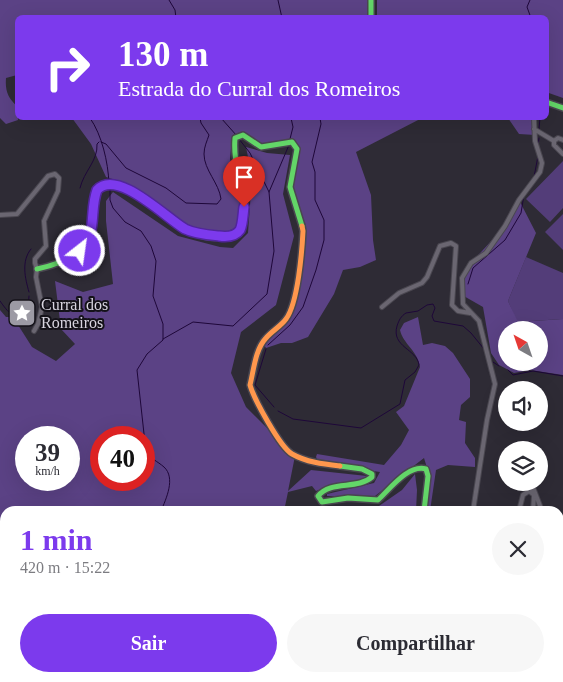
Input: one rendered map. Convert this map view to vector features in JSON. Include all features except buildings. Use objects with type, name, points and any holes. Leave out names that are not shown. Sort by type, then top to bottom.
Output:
[{"type":"street","points":[[371,0],[371,15]]},
{"type":"street","points":[[549,103],[563,108]]},
{"type":"street","points":[[475,506],[487,420],[495,384],[479,321],[463,304],[462,278],[471,263],[486,253],[542,167],[535,141],[534,120]]},
{"type":"street","points":[[534,129],[554,141],[555,146],[563,154]]},
{"type":"street","points":[[37,269],[67,259],[82,248],[92,229],[97,190],[109,184],[144,198],[174,222],[191,231],[230,236],[240,229],[244,207],[242,187],[234,161],[236,137],[245,137],[261,147],[292,142],[297,149],[290,188],[303,231],[301,264],[290,311],[286,319],[265,339],[258,350],[250,377],[252,392],[276,435],[290,453],[315,463],[362,469],[372,474],[372,478],[366,482],[324,489],[318,496],[322,502],[348,498],[378,500],[410,471],[419,466],[426,469],[428,476],[425,506]]},
{"type":"street","points":[[554,141],[558,138],[563,140]]},
{"type":"street","points":[[0,215],[16,214],[44,179],[51,174],[56,174],[60,180],[44,221],[45,249],[35,260],[36,278],[42,306],[38,324],[34,331]]},
{"type":"street","points":[[382,307],[407,288],[422,283],[427,277],[440,246],[451,243],[456,246],[457,250],[454,262],[452,305],[458,311],[470,313]]},
{"type":"street","points":[[520,506],[523,495],[529,491],[534,495],[533,506]]},
{"type":"street","points":[[534,491],[540,506]]},
{"type":"shaded area","points":[[0,0],[371,0],[371,15],[15,15],[15,76],[6,78],[6,83],[8,94],[15,104],[15,120],[18,120],[6,124],[0,118]]},
{"type":"shaded area","points":[[377,0],[563,0],[563,98],[549,93],[549,15],[377,15]]},
{"type":"shaded area","points":[[73,120],[418,120],[356,152],[371,195],[376,260],[360,267],[343,270],[334,294],[308,337],[292,343],[281,343],[266,348],[262,342],[286,319],[301,264],[303,231],[290,187],[297,155],[292,142],[261,147],[245,137],[232,138],[230,159],[241,204],[238,228],[229,235],[204,232],[185,225],[143,194],[119,181],[106,177],[91,144]]},
{"type":"shaded area","points":[[509,120],[535,120],[535,135],[519,134]]},
{"type":"shaded area","points":[[246,147],[267,153],[290,155],[283,194],[294,236],[276,305],[241,332],[231,373],[246,407],[295,456],[288,491],[311,470],[367,476],[360,481],[332,485],[316,491],[312,486],[288,492],[285,506],[0,506],[0,310],[6,317],[13,317],[32,347],[56,361],[75,344],[61,329],[55,281],[83,292],[113,284],[106,221],[106,201],[113,192],[178,236],[220,247],[233,248],[248,233],[252,177]]},
{"type":"shaded area","points":[[563,161],[563,208],[550,222],[526,199]]},
{"type":"shaded area","points":[[519,200],[536,233],[508,301],[518,321],[498,321],[498,364],[491,353],[483,307],[462,295],[462,278],[471,263],[505,226]]},
{"type":"shaded area","points":[[563,214],[563,250],[545,232]]},
{"type":"shaded area","points":[[526,257],[563,273],[563,319],[517,321],[508,301]]},
{"type":"shaded area","points":[[418,317],[423,345],[432,343],[445,346],[453,353],[470,379],[470,397],[461,405],[459,420],[466,422],[465,443],[475,458],[475,467],[448,465],[436,470],[431,506],[426,506],[428,471],[424,458],[375,496],[327,496],[327,494],[374,483],[380,472],[319,463],[316,457],[317,454],[384,465],[401,445],[409,430],[396,412],[404,406],[420,367],[419,361],[400,330],[404,323]]},
{"type":"shaded area","points":[[563,319],[563,375],[537,371],[548,371],[548,321],[533,321]]},
{"type":"shaded area","points":[[415,474],[416,506],[379,506],[402,490]]},
{"type":"waterway","points":[[169,0],[176,15]]},
{"type":"waterway","points":[[278,0],[281,15]]},
{"type":"waterway","points":[[530,0],[527,7],[530,15]]},
{"type":"waterway","points":[[91,120],[104,149],[109,183]]},
{"type":"waterway","points":[[101,142],[106,144],[126,168],[166,188],[186,203],[217,204],[221,199],[220,193],[206,166],[204,154],[209,135],[200,120]]},
{"type":"waterway","points":[[223,120],[237,136]]},
{"type":"waterway","points":[[290,139],[293,127],[291,120]]},
{"type":"waterway","points":[[268,345],[290,325],[303,307],[324,240],[324,220],[315,200],[315,172],[312,162],[320,120]]},
{"type":"waterway","points":[[539,129],[540,120]]},
{"type":"waterway","points":[[538,147],[539,138]]},
{"type":"waterway","points":[[239,139],[250,153],[269,192]]},
{"type":"waterway","points":[[80,188],[84,176],[93,161],[99,142]]},
{"type":"waterway","points":[[163,339],[193,322],[233,326],[267,294],[274,251],[269,192],[289,145]]},
{"type":"waterway","points":[[534,177],[538,156]]},
{"type":"waterway","points":[[110,187],[110,200],[113,208],[125,222],[141,231],[151,246],[156,261],[153,296],[163,324],[163,340],[147,354],[137,370],[146,452],[164,467],[169,477],[169,489],[163,506]]},
{"type":"waterway","points":[[468,284],[473,268],[505,240],[521,213],[524,195]]},
{"type":"waterway","points":[[29,292],[25,275],[25,264],[31,249]]},
{"type":"waterway","points":[[0,301],[9,312],[19,316],[28,310],[29,296]]},
{"type":"waterway","points":[[278,411],[293,419],[361,428],[400,404],[405,380],[415,372],[419,365],[414,355],[398,339],[396,333],[397,326],[404,314],[418,311],[427,305],[433,304],[435,308],[432,316],[434,321],[463,326],[484,349]]},
{"type":"waterway","points":[[266,349],[255,385],[274,407]]},
{"type":"waterway","points":[[493,362],[498,365]]},
{"type":"waterway","points":[[509,371],[513,375],[533,371]]},
{"type":"waterway","points":[[533,371],[563,376]]},
{"type":"traffic: fast","points":[[371,0],[371,15]]},
{"type":"traffic: fast","points":[[549,103],[563,108]]},
{"type":"traffic: fast","points":[[37,269],[55,264],[80,250],[86,243],[93,226],[97,190],[114,186],[131,190],[183,227],[201,235],[220,237],[240,229],[243,204],[236,162],[235,138],[243,135],[261,147],[292,142],[297,149],[290,187],[302,226]]},
{"type":"traffic: fast","points":[[340,466],[362,469],[372,474],[372,477],[366,481],[337,486],[323,491],[318,496],[322,502],[348,498],[378,500],[400,478],[419,468],[426,469],[428,476],[425,506]]},
{"type":"traffic: slow","points":[[302,226],[300,263],[294,301],[286,319],[266,338],[259,348],[250,385],[268,422],[287,450],[297,457],[309,461],[340,466]]},
{"type":"place","name":"Curral dos Romeiros","points":[[22,313]]},
{"type":"route","points":[[80,251],[91,234],[95,195],[102,185],[112,184],[144,198],[174,222],[185,229],[198,233],[226,237],[236,234],[240,229],[244,207]]}]
